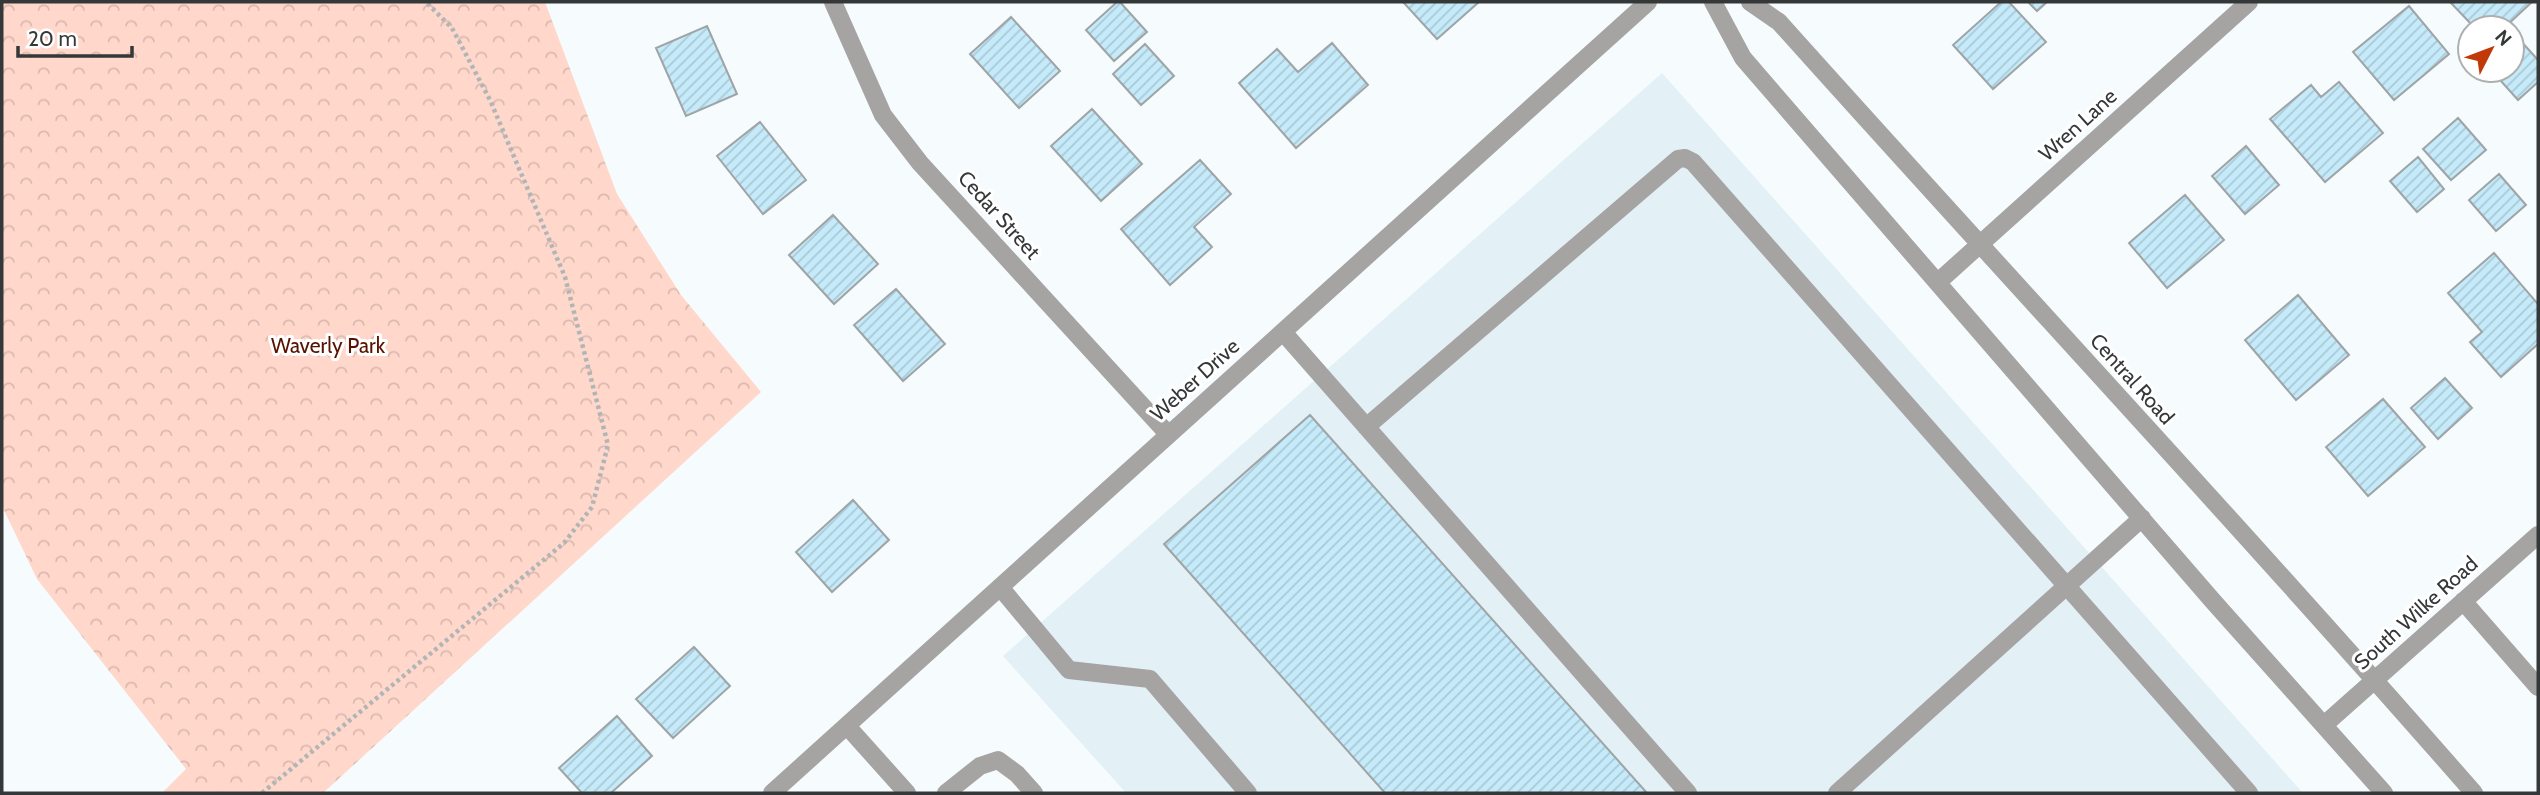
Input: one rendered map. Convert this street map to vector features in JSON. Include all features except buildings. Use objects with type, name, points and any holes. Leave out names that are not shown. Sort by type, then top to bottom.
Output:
[{"type":"street","name":"Cedar Street","points":[[833,2],[883,115],[920,163],[1168,434]]},
{"type":"street","name":"Weber Drive","points":[[772,793],[1648,2]]},
{"type":"street","points":[[1713,2],[1743,58],[2384,793]]},
{"type":"street","name":"Central Road","points":[[1751,2],[1779,22],[1978,245],[2375,680],[2474,793]]},
{"type":"street","name":"Wren Lane","points":[[1938,282],[2249,2]]},
{"type":"street","points":[[1366,427],[1678,159],[1685,158],[1693,162],[2249,793]]},
{"type":"street","points":[[1283,332],[1688,793]]},
{"type":"street","points":[[1837,793],[2142,518]]},
{"type":"street","name":"South Wilke Road","points":[[2324,725],[2538,535]]},
{"type":"street","points":[[1000,587],[1069,670],[1150,679],[1248,793]]},
{"type":"street","points":[[2463,601],[2538,687]]},
{"type":"street","points":[[847,726],[907,793]]},
{"type":"street","points":[[946,793],[980,766],[998,760],[1017,774],[1034,793]]},
{"type":"path","points":[[262,793],[564,543],[592,507],[608,446],[565,277],[489,100],[452,28],[426,2]]},
{"type":"shaded area","points":[[1662,73],[2303,793],[1126,793],[1003,656]]},
{"type":"green space","name":"Waverly Park","points":[[2,2],[545,2],[617,194],[681,295],[761,392],[323,793],[162,793],[186,769],[37,579],[2,506]]}]
